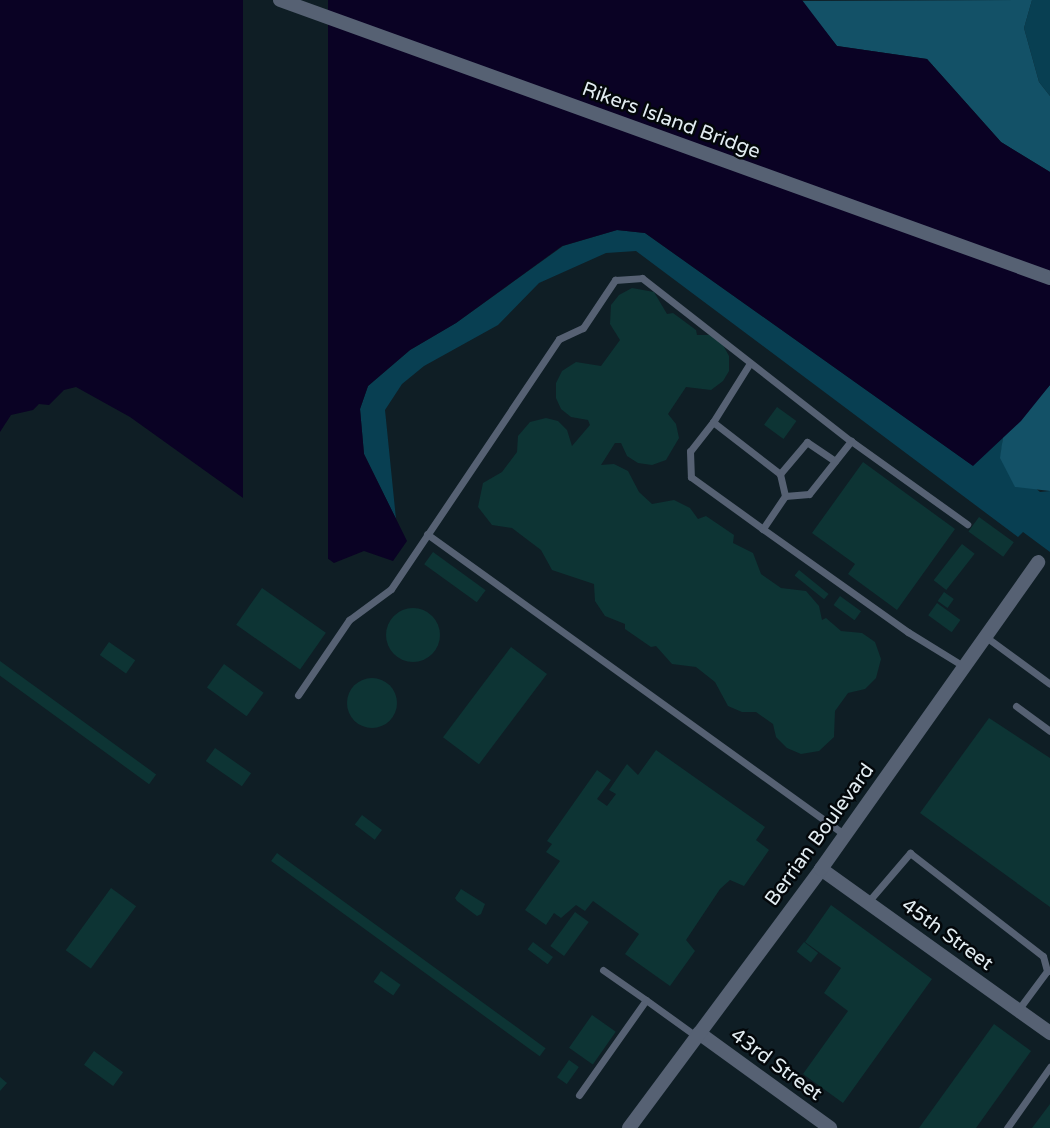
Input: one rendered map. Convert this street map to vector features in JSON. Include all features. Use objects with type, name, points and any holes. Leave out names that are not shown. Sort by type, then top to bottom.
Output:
[{"type":"street","name":"Rikers Island Bridge","points":[[280,0],[1050,278]]},
{"type":"street","name":"Berrian Boulevard","points":[[629,1128],[845,836],[1038,562]]},
{"type":"street","name":"45th Street","points":[[821,869],[1050,1033]]},
{"type":"street","name":"43rd Street","points":[[697,1035],[830,1128]]},
{"type":"lane","points":[[298,695],[349,620],[375,604],[391,589],[559,339],[583,328],[615,280],[642,278],[851,441],[966,524]]},
{"type":"lane","points":[[750,363],[713,422],[690,451],[691,477],[908,632],[965,667]]},
{"type":"lane","points":[[713,422],[780,474],[785,496],[763,529]]},
{"type":"lane","points":[[785,496],[809,494],[851,441]]},
{"type":"lane","points":[[780,474],[807,442],[835,461]]},
{"type":"lane","points":[[427,534],[845,836]]},
{"type":"lane","points":[[986,637],[1050,684]]},
{"type":"lane","points":[[1016,706],[1050,731]]},
{"type":"lane","points":[[868,902],[910,853],[1043,956],[1047,970],[1018,1010]]},
{"type":"lane","points":[[603,970],[697,1035]]},
{"type":"lane","points":[[579,1095],[646,1000]]},
{"type":"lane","points":[[1007,1128],[1050,1066]]},
{"type":"shaded area","points":[[0,0],[802,0],[837,46],[927,59],[1001,142],[1050,172],[1050,385],[1021,421],[973,466],[645,233],[617,230],[562,246],[456,323],[410,350],[368,386],[360,409],[364,454],[407,541],[393,561],[364,551],[334,563],[130,417],[76,387],[64,390],[49,405],[39,404],[33,410],[11,415],[0,432]]},
{"type":"shaded area","points":[[1032,0],[1050,0],[1050,96],[1039,82],[1024,28]]},
{"type":"shaded area","points":[[1032,0],[1024,28],[1039,82],[1050,96],[1050,172],[1001,142],[927,59],[837,46],[801,1]]},
{"type":"shaded area","points":[[617,230],[645,233],[972,465],[1003,437],[1001,458],[1040,492],[1050,491],[1050,552],[1023,532],[1018,537],[636,251],[606,253],[539,283],[498,325],[424,366],[402,384],[385,410],[396,519],[364,454],[360,409],[368,386],[410,350],[456,323],[563,246]]},
{"type":"shaded area","points":[[1050,385],[1050,491],[1015,487],[1000,458],[1003,437]]},
{"type":"pier","points":[[243,0],[328,0],[328,858],[243,858]]},
{"type":"building","points":[[632,288],[654,292],[667,314],[673,313],[696,330],[697,335],[710,335],[723,345],[729,356],[729,371],[723,381],[711,390],[686,387],[668,414],[676,424],[679,438],[666,460],[652,465],[638,463],[627,456],[621,443],[615,443],[601,465],[614,464],[628,471],[639,492],[652,504],[674,500],[690,508],[698,519],[706,516],[734,535],[733,543],[753,553],[761,574],[781,588],[806,591],[819,606],[822,620],[826,618],[841,631],[862,633],[875,642],[881,659],[876,678],[865,689],[848,693],[835,711],[834,737],[819,751],[801,754],[787,748],[776,737],[773,724],[756,712],[742,712],[728,706],[715,682],[696,667],[672,664],[656,646],[651,647],[625,629],[625,624],[605,616],[595,601],[594,584],[552,570],[541,550],[512,528],[492,525],[478,507],[483,483],[502,472],[517,452],[518,436],[530,422],[546,418],[558,421],[567,430],[572,446],[590,425],[588,420],[571,417],[561,409],[556,398],[556,383],[562,371],[576,362],[601,366],[620,340],[610,324],[611,305],[619,295]]},
{"type":"building","points":[[777,407],[796,421],[783,439],[764,425]]},
{"type":"building","points":[[863,462],[955,529],[897,610],[848,574],[855,564],[812,533]]},
{"type":"building","points":[[979,517],[1014,542],[1003,557],[968,532]]},
{"type":"building","points":[[962,544],[975,554],[946,590],[934,580]]},
{"type":"building","points":[[433,552],[486,590],[477,602],[424,564]]},
{"type":"building","points":[[799,570],[829,594],[824,599],[795,575]]},
{"type":"building","points":[[262,588],[326,633],[300,670],[236,625]]},
{"type":"building","points":[[944,592],[954,599],[948,608],[938,601]]},
{"type":"building","points":[[840,596],[861,611],[855,620],[834,605]]},
{"type":"building","points":[[937,603],[960,620],[952,632],[928,615]]},
{"type":"building","points":[[408,608],[418,608],[428,612],[436,620],[440,635],[436,650],[428,658],[418,662],[408,662],[398,658],[390,650],[386,640],[386,630],[390,620],[398,612]]},
{"type":"building","points":[[109,642],[135,660],[126,673],[100,655]]},
{"type":"building","points":[[511,647],[547,674],[479,764],[443,737]]},
{"type":"building","points":[[0,661],[156,774],[149,784],[0,676]]},
{"type":"building","points":[[224,664],[264,693],[247,716],[207,687]]},
{"type":"building","points":[[367,678],[377,678],[390,685],[397,698],[397,708],[390,721],[377,728],[367,728],[358,724],[351,717],[347,708],[347,698],[351,689],[358,682]]},
{"type":"building","points":[[989,718],[1050,758],[1050,907],[920,813]]},
{"type":"building","points":[[215,748],[251,773],[242,786],[206,761]]},
{"type":"building","points":[[656,750],[765,827],[756,840],[769,850],[744,886],[730,880],[720,889],[686,940],[695,951],[670,986],[625,954],[639,934],[593,901],[585,911],[576,905],[561,918],[554,913],[546,925],[525,910],[560,861],[546,852],[552,844],[547,841],[597,770],[611,780],[597,799],[607,806],[616,794],[609,790],[627,764],[638,775]]},
{"type":"building","points":[[362,815],[382,830],[375,840],[355,825]]},
{"type":"building","points":[[277,853],[546,1048],[540,1056],[271,861]]},
{"type":"building","points":[[111,888],[136,906],[91,969],[66,950]]},
{"type":"building","points":[[461,889],[485,904],[481,914],[477,916],[457,901],[455,898]]},
{"type":"building","points":[[831,905],[932,979],[843,1103],[803,1074],[848,1011],[824,993],[841,968],[805,942]]},
{"type":"building","points":[[575,912],[589,922],[564,956],[550,946]]},
{"type":"building","points":[[533,942],[553,957],[548,964],[528,949]]},
{"type":"building","points":[[804,942],[818,953],[811,963],[797,951]]},
{"type":"building","points":[[381,971],[401,985],[393,995],[374,982]]},
{"type":"building","points":[[592,1015],[616,1032],[593,1064],[569,1048]]},
{"type":"building","points":[[994,1024],[1031,1051],[976,1128],[919,1128]]},
{"type":"building","points":[[94,1051],[123,1072],[113,1086],[84,1065]]},
{"type":"building","points":[[569,1060],[579,1067],[567,1084],[557,1077]]},
{"type":"building","points":[[0,1077],[7,1083],[0,1091]]},
{"type":"building","points":[[1050,1104],[1050,1128],[1032,1128]]}]
